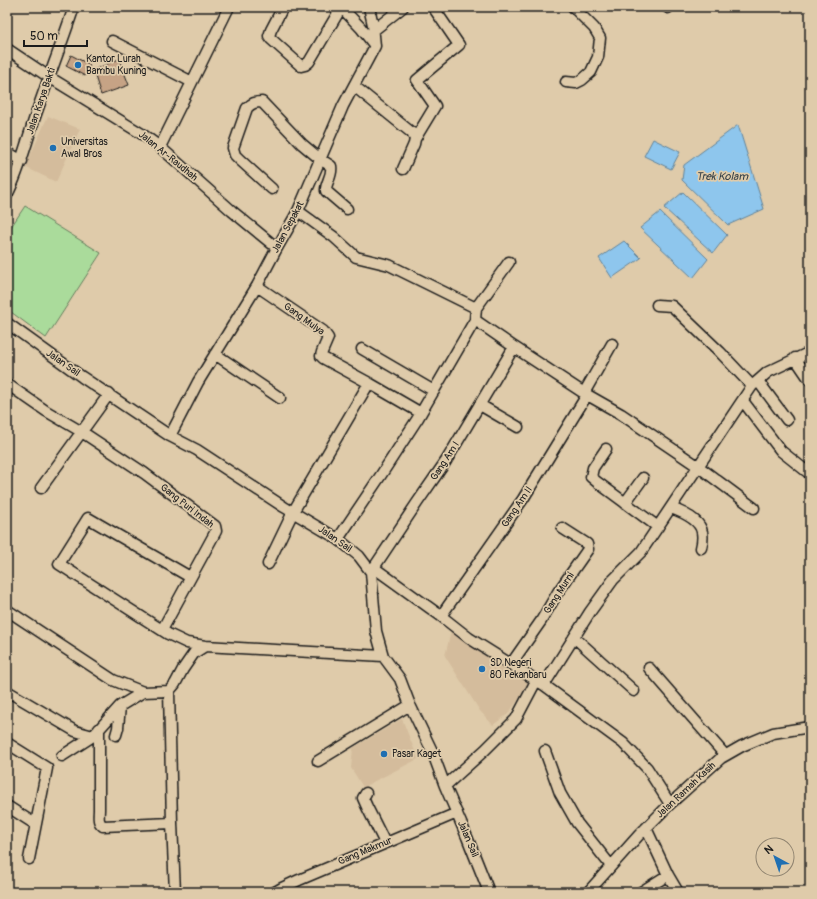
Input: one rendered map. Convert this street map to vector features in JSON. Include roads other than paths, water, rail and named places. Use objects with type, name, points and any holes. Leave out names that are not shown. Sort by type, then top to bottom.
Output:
[{"type":"street","name":"Jalan Karya Bakti","points":[[7,195],[22,161],[33,124],[74,7]]},
{"type":"street","points":[[160,147],[229,7]]},
{"type":"street","points":[[283,7],[269,36],[301,66],[308,62],[341,7],[361,28],[375,46]]},
{"type":"street","points":[[370,7],[375,46]]},
{"type":"street","points":[[374,30],[403,7]]},
{"type":"street","points":[[403,169],[415,139],[435,106],[417,80],[459,45],[433,7]]},
{"type":"street","points":[[566,82],[576,83],[591,72],[598,57],[600,38],[594,28],[573,7]]},
{"type":"street","points":[[112,41],[192,82]]},
{"type":"street","name":"Jalan Sepakat","points":[[170,436],[198,382],[258,286],[298,211],[343,106],[375,46]]},
{"type":"street","name":"Jalan Ar-Raudhah","points":[[7,49],[142,134],[160,147],[277,248]]},
{"type":"street","points":[[354,86],[412,132],[415,139]]},
{"type":"street","points":[[272,189],[240,160],[233,148],[247,108],[256,102],[262,102],[290,132],[320,159],[330,165],[332,168],[331,176],[325,189],[326,192],[347,210]]},
{"type":"street","points":[[7,152],[22,161]]},
{"type":"street","points":[[298,211],[334,237],[356,256],[389,265],[476,308]]},
{"type":"street","points":[[338,539],[421,413],[475,320],[476,308],[509,262]]},
{"type":"street","name":"Gang Mulya","points":[[258,286],[323,331],[328,338],[322,352],[321,356],[323,358],[421,413]]},
{"type":"street","points":[[657,304],[672,306],[755,384],[787,420]]},
{"type":"street","points":[[475,320],[586,394],[621,414],[699,466],[754,508]]},
{"type":"street","name":"Jalan Sail","points":[[7,323],[82,377],[110,394],[170,436],[197,450],[338,539],[359,556],[372,570],[376,631],[384,656],[400,679],[410,705],[432,751],[489,892]]},
{"type":"street","name":"Gang Am II","points":[[441,616],[523,499],[586,394],[612,344]]},
{"type":"street","name":"Gang Am I","points":[[372,570],[446,462],[514,347]]},
{"type":"street","points":[[362,350],[434,391]]},
{"type":"street","points":[[445,786],[492,744],[516,719],[613,580],[641,552],[755,384],[768,372],[810,352]]},
{"type":"street","points":[[215,354],[280,398]]},
{"type":"street","points":[[795,358],[810,380]]},
{"type":"street","points":[[268,564],[293,512],[368,383]]},
{"type":"street","name":"Gang Puri Indah","points":[[7,384],[46,411],[82,432],[144,473],[215,526],[216,531],[162,630]]},
{"type":"street","points":[[42,488],[110,394]]},
{"type":"street","points":[[743,401],[781,451],[810,474]]},
{"type":"street","points":[[480,405],[518,427]]},
{"type":"street","points":[[606,449],[593,468],[591,476],[658,527]]},
{"type":"street","points":[[625,503],[643,478]]},
{"type":"street","points":[[671,508],[681,512],[699,525],[702,532],[701,548]]},
{"type":"street","points":[[190,577],[88,518],[59,564],[162,630],[187,643],[205,646],[384,656]]},
{"type":"street","name":"Gang Murni","points":[[511,664],[542,621],[558,592],[588,549],[587,544],[562,528]]},
{"type":"street","points":[[372,570],[441,616],[469,638],[540,683],[624,743],[646,768],[670,804]]},
{"type":"street","points":[[7,610],[113,680],[143,692],[168,691],[175,684],[194,653],[205,646]]},
{"type":"street","points":[[574,637],[634,691]]},
{"type":"street","points":[[649,668],[725,755]]},
{"type":"street","points":[[7,691],[75,731],[96,732]]},
{"type":"street","points":[[168,691],[172,823],[176,892]]},
{"type":"street","points":[[62,756],[96,732],[120,706],[143,692]]},
{"type":"street","points":[[318,761],[410,705]]},
{"type":"street","points":[[116,735],[120,706]]},
{"type":"street","name":"Jalan Ramah Kasih","points":[[588,892],[646,828],[720,758],[742,746],[773,733],[810,727]]},
{"type":"street","points":[[96,732],[100,824],[104,826],[172,823]]},
{"type":"street","points":[[7,743],[47,768],[29,859]]},
{"type":"street","points":[[545,751],[560,793],[577,823],[611,866]]},
{"type":"street","points":[[366,793],[363,798],[385,843]]},
{"type":"street","points":[[7,806],[35,824]]},
{"type":"street","name":"Gang Makmur","points":[[275,892],[299,880],[457,813]]},
{"type":"street","points":[[646,828],[668,875],[678,892]]},
{"type":"street","points":[[640,892],[668,875]]},
{"type":"water","name":"Trek Kolam","points":[[738,125],[764,209],[728,225],[682,180],[684,165]]},
{"type":"water","points":[[653,139],[680,152],[671,169],[644,156]]},
{"type":"water","points":[[683,192],[727,235],[713,253],[664,208]]},
{"type":"water","points":[[660,212],[708,259],[693,278],[640,228]]},
{"type":"water","points":[[624,241],[641,258],[612,278],[599,258]]},
{"type":"waterway","points":[[7,43],[42,66]]},
{"type":"place","name":"Kantor Lurah Bambu Kuning","points":[[78,65]]},
{"type":"place","name":"Universitas Awal Bros","points":[[53,148]]},
{"type":"place","name":"SD Negeri 80 Pekanbaru","points":[[482,669]]},
{"type":"place","name":"Pasar Kaget","points":[[384,754]]}]
